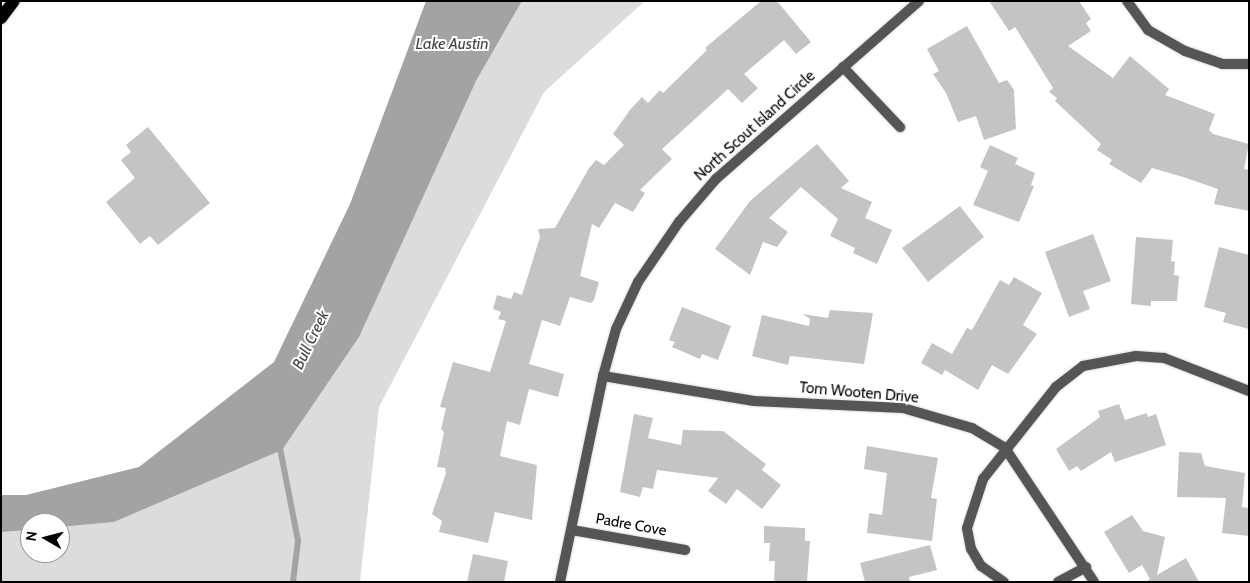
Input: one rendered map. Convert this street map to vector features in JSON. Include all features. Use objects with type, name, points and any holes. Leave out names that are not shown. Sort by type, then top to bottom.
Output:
[{"type":"main road","points":[[1,18],[14,1]]},
{"type":"street","name":"North Scout Island Circle","points":[[560,582],[603,376],[616,330],[638,282],[680,222],[716,179],[918,1]]},
{"type":"street","points":[[1127,1],[1148,30],[1185,51],[1222,64],[1249,64]]},
{"type":"street","points":[[843,68],[900,126]]},
{"type":"street","points":[[1004,582],[981,566],[971,549],[967,528],[984,479],[1005,448],[1056,387],[1083,366],[1109,358],[1164,358],[1249,391]]},
{"type":"street","name":"Tom Wooten Drive","points":[[603,376],[754,401],[903,408],[972,428],[1005,448],[1086,567],[1094,582]]},
{"type":"street","name":"Padre Cove","points":[[572,530],[684,550]]},
{"type":"street","points":[[1058,582],[1086,567]]},
{"type":"shaded area","points":[[522,1],[645,1],[544,92],[379,407],[360,582],[1,582],[1,532],[20,531],[20,563],[70,563],[70,526],[114,522],[282,450],[476,81]]},
{"type":"water","name":"Lake Austin","points":[[426,1],[522,1],[476,81],[359,337],[282,450],[114,522],[70,526],[70,513],[20,513],[20,531],[1,532],[1,495],[26,495],[139,467],[274,362],[350,204]]},
{"type":"building","points":[[761,1],[777,1],[811,42],[796,54],[784,40],[744,74],[758,88],[742,103],[728,89],[662,149],[672,159],[640,190],[645,193],[633,212],[615,203],[599,228],[592,224],[580,276],[599,282],[594,300],[591,303],[570,297],[560,326],[542,320],[529,364],[564,374],[558,397],[529,389],[520,425],[507,421],[500,456],[537,465],[532,520],[495,512],[488,543],[439,532],[442,521],[432,514],[446,473],[445,468],[437,467],[444,432],[441,429],[446,408],[440,407],[453,362],[490,372],[506,321],[498,319],[501,312],[493,309],[497,295],[511,299],[514,292],[522,295],[540,237],[538,229],[555,228],[589,168],[596,160],[604,165],[624,145],[613,134],[642,97],[648,103],[660,90],[663,93],[707,50],[705,48]]},
{"type":"building","points":[[989,1],[1079,1],[1091,19],[1086,23],[1091,31],[1068,46],[1113,78],[1130,56],[1169,89],[1165,95],[1215,114],[1209,130],[1213,134],[1249,144],[1244,169],[1249,170],[1249,211],[1214,204],[1218,189],[1183,177],[1152,168],[1141,183],[1109,164],[1112,160],[1097,150],[1101,144],[1055,101],[1057,98],[1049,92],[1053,88],[1015,27],[1009,31]]},
{"type":"building","points":[[967,26],[999,83],[1007,80],[1014,90],[1016,129],[984,140],[976,116],[958,122],[946,93],[933,74],[939,71],[927,49]]},
{"type":"building","points":[[148,127],[210,203],[158,245],[150,236],[140,244],[106,202],[135,178],[121,160],[131,152],[126,145]]},
{"type":"building","points":[[817,144],[849,181],[841,188],[872,202],[865,218],[892,230],[877,264],[853,253],[855,248],[830,236],[838,219],[801,187],[769,218],[788,232],[777,247],[763,242],[750,275],[715,249],[750,201]]},
{"type":"building","points":[[990,145],[1018,158],[1015,164],[1035,173],[1031,185],[1034,186],[1019,222],[973,205],[988,171],[980,167]]},
{"type":"building","points":[[960,206],[984,237],[928,282],[902,248]]},
{"type":"building","points":[[1093,234],[1111,281],[1083,291],[1090,309],[1069,317],[1045,252]]},
{"type":"building","points":[[1136,237],[1173,240],[1171,261],[1175,262],[1174,275],[1179,276],[1177,301],[1151,301],[1151,306],[1131,304]]},
{"type":"building","points":[[1219,247],[1249,255],[1249,329],[1223,322],[1226,313],[1204,307]]},
{"type":"building","points":[[1014,277],[1042,293],[1023,325],[1037,334],[1008,374],[992,365],[978,390],[945,370],[942,375],[921,363],[932,343],[952,354],[967,328],[972,330],[1000,280],[1009,285]]},
{"type":"building","points":[[682,307],[731,326],[718,360],[702,354],[700,359],[672,347],[675,342],[669,340]]},
{"type":"building","points":[[830,310],[873,313],[864,364],[790,356],[788,365],[752,356],[762,315],[809,326],[810,319],[803,314],[828,318]]},
{"type":"building","points":[[1119,404],[1125,420],[1147,413],[1148,417],[1156,414],[1166,445],[1115,462],[1111,452],[1081,471],[1077,466],[1069,471],[1056,449],[1100,417],[1098,411]]},
{"type":"building","points":[[634,414],[653,418],[648,438],[681,445],[683,430],[723,431],[766,464],[762,470],[781,485],[762,509],[737,489],[726,504],[708,491],[718,478],[657,470],[653,489],[643,487],[640,497],[620,492]]},
{"type":"building","points":[[867,446],[938,458],[931,498],[937,499],[932,541],[867,533],[869,513],[882,515],[887,473],[864,469]]},
{"type":"building","points":[[1179,452],[1201,453],[1205,466],[1245,473],[1242,507],[1249,508],[1249,536],[1222,533],[1226,498],[1177,497]]},
{"type":"building","points":[[1132,515],[1143,531],[1165,537],[1157,575],[1186,558],[1199,582],[1145,582],[1150,579],[1142,565],[1129,573],[1104,532]]},
{"type":"building","points":[[764,526],[805,528],[805,541],[810,541],[807,582],[774,582],[775,561],[769,561],[770,543],[764,543]]},
{"type":"building","points":[[930,545],[937,570],[909,577],[910,582],[865,582],[860,563]]},
{"type":"building","points":[[473,554],[508,561],[504,582],[467,582]]},
{"type":"waterway","points":[[279,443],[298,541],[293,582]]},
{"type":"water label","name":"Bull Creek","points":[[311,340]]}]
